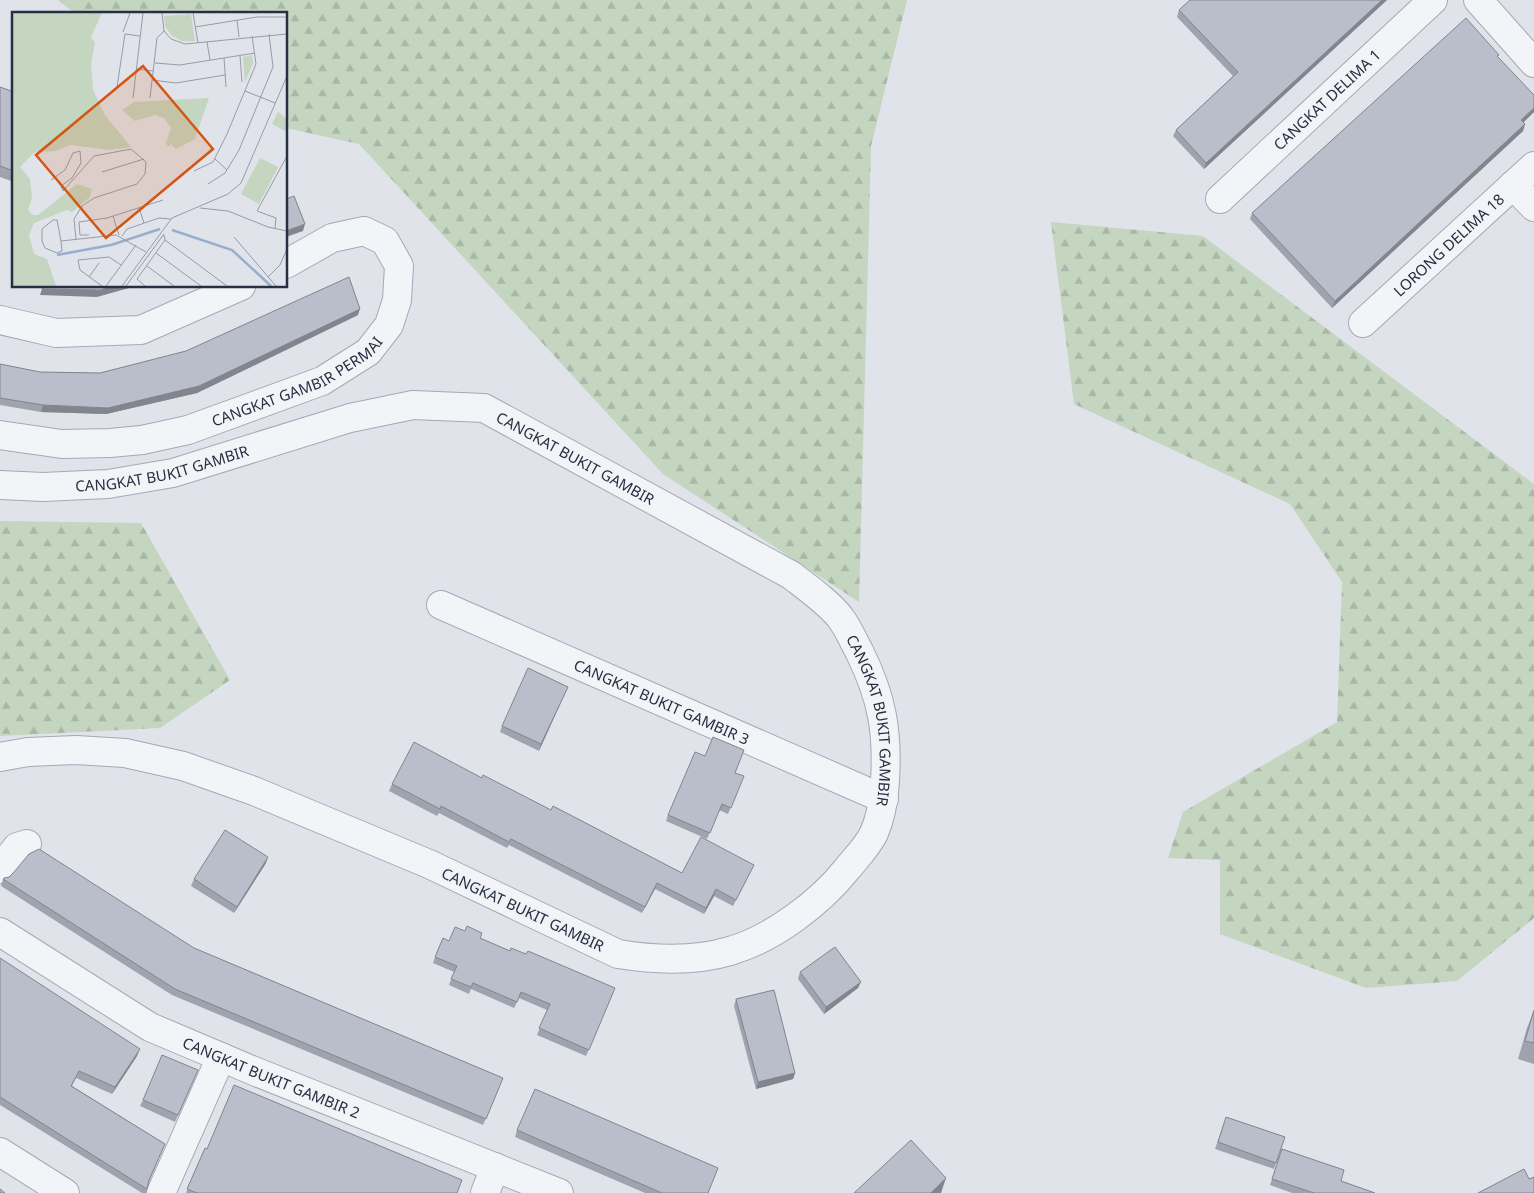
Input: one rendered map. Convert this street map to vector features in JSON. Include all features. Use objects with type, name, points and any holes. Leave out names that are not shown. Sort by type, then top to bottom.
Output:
[{"type":"street","name":"CANGKAT DELIMA 1","points":[[1220,199],[1433,0]]},
{"type":"street","points":[[1478,0],[1534,63]]},
{"type":"street","name":"LORONG DELIMA 18","points":[[1363,323],[1534,166]]},
{"type":"street","points":[[1513,185],[1534,207]]},
{"type":"street","name":"CANGKAT GAMBIR PERMAI","points":[[0,435],[62,444],[110,443],[142,440],[188,430],[322,381],[368,352],[389,326],[398,300],[399,266],[385,241],[364,231],[332,238],[288,263]]},
{"type":"street","points":[[0,320],[56,333],[141,330],[236,288]]},
{"type":"street","name":"CANGKAT BUKIT GAMBIR","points":[[0,485],[43,487],[108,484],[173,473],[350,418],[413,405],[484,408],[791,575],[842,619],[872,678],[883,714],[887,752],[884,799],[874,833],[832,887],[783,926],[731,951],[678,959],[646,958],[618,954],[429,864],[254,792],[182,766],[125,753],[76,750],[28,752],[0,756]]},
{"type":"street","name":"CANGKAT BUKIT GAMBIR 3","points":[[441,606],[884,799]]},
{"type":"street","points":[[0,869],[17,847],[27,844]]},
{"type":"street","name":"CANGKAT BUKIT GAMBIR 2","points":[[0,932],[150,1027],[559,1193]]},
{"type":"street","points":[[161,1193],[221,1057]]},
{"type":"street","points":[[0,1152],[65,1193]]},
{"type":"street","points":[[485,1193],[495,1167]]},
{"type":"green space","points":[[58,0],[907,0],[871,146],[859,602],[663,474],[359,144],[288,128],[288,12],[73,12]]},
{"type":"green space","points":[[1051,222],[1203,236],[1534,484],[1534,918],[1457,981],[1366,988],[1220,934],[1220,860],[1168,858],[1183,812],[1337,722],[1342,582],[1290,504],[1074,404]]},
{"type":"green space","points":[[0,521],[141,523],[230,680],[160,728],[0,736]]},
{"type":"building","points":[[1190,0],[1382,0],[1206,163],[1176,130],[1238,72],[1179,10]]},
{"type":"building","points":[[1466,18],[1499,55],[1497,56],[1534,95],[1534,108],[1521,120],[1525,124],[1335,301],[1252,213]]},
{"type":"building","points":[[0,87],[12,91],[12,170],[0,166]]},
{"type":"building","points":[[294,196],[305,224],[288,230],[288,198]]},
{"type":"building","points":[[349,277],[360,309],[199,386],[108,408],[43,405],[0,398],[0,364],[40,372],[100,373],[186,351]]},
{"type":"building","points":[[42,288],[108,288],[100,290]]},
{"type":"building","points":[[528,668],[568,687],[541,744],[502,726]]},
{"type":"building","points":[[713,737],[744,750],[735,773],[744,776],[731,808],[722,804],[710,833],[668,815],[695,752],[705,756]]},
{"type":"building","points":[[414,742],[482,778],[483,775],[551,810],[553,806],[682,873],[701,837],[754,865],[736,900],[716,889],[706,908],[657,883],[645,907],[511,839],[509,842],[441,806],[440,809],[392,784]]},
{"type":"building","points":[[225,830],[268,857],[237,907],[194,879]]},
{"type":"building","points":[[39,849],[194,948],[503,1078],[486,1119],[175,989],[3,879],[9,877],[29,854]]},
{"type":"building","points":[[467,926],[482,933],[480,938],[510,951],[511,948],[526,954],[528,951],[615,988],[589,1050],[539,1028],[550,1004],[521,992],[517,1002],[473,983],[471,987],[451,979],[457,966],[435,957],[443,938],[449,941],[455,927],[465,931]]},
{"type":"building","points":[[835,947],[861,982],[826,1007],[800,972]]},
{"type":"building","points":[[0,958],[140,1049],[115,1087],[79,1071],[71,1086],[165,1144],[147,1189],[0,1097]]},
{"type":"building","points":[[774,990],[795,1073],[758,1082],[736,999]]},
{"type":"building","points":[[1534,1010],[1534,1043],[1525,1041]]},
{"type":"building","points":[[162,1055],[198,1070],[178,1115],[143,1100]]},
{"type":"building","points":[[234,1085],[462,1180],[457,1193],[197,1193],[187,1189],[205,1148],[207,1149]]},
{"type":"building","points":[[535,1089],[718,1168],[708,1193],[662,1193],[517,1130]]},
{"type":"building","points":[[1226,1117],[1285,1137],[1276,1163],[1218,1142]]},
{"type":"building","points":[[911,1140],[946,1178],[931,1193],[854,1193]]},
{"type":"building","points":[[1282,1149],[1344,1170],[1341,1181],[1375,1193],[1314,1193],[1272,1179]]},
{"type":"building","points":[[1524,1169],[1529,1179],[1534,1177],[1534,1193],[1478,1193]]}]
